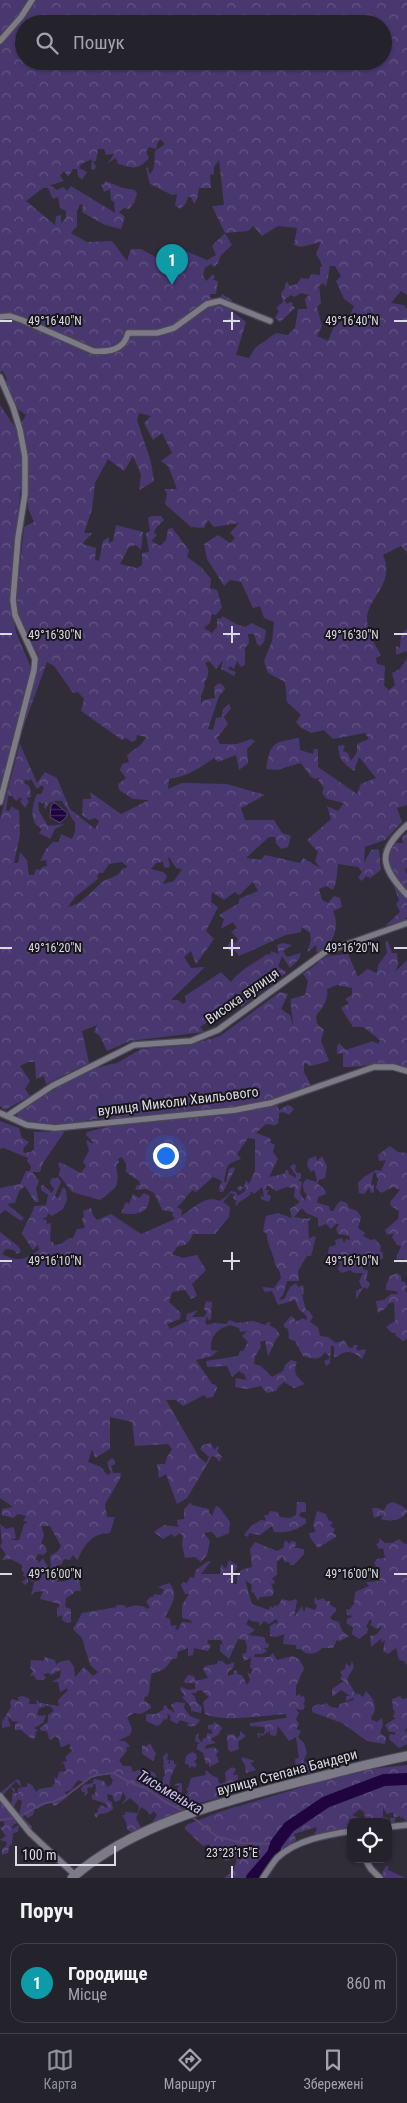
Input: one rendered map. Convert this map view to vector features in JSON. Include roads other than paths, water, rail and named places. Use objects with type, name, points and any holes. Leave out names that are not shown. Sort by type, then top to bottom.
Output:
[{"type":"main road","name":"вулиця Степана Бандери","points":[[74,1876],[99,1857],[121,1844],[200,1810],[267,1790],[407,1756]]},
{"type":"street","points":[[22,15],[32,0]]},
{"type":"street","points":[[0,41],[15,24]]},
{"type":"street","points":[[0,317],[10,316],[22,320],[93,351],[104,352],[112,351],[122,345],[128,333],[157,333],[174,328],[207,304],[220,301],[270,321]]},
{"type":"street","points":[[0,377],[14,407],[25,457],[25,494],[18,538],[13,600],[15,615],[36,659],[0,802]]},
{"type":"street","points":[[407,825],[389,843],[386,858],[388,868],[398,886],[407,895]]},
{"type":"street","name":"Висока вулиця","points":[[8,1116],[52,1086],[134,1045],[191,1041],[205,1037],[218,1030],[325,952],[407,923]]},
{"type":"street","name":"вулиця Миколи Хвильового","points":[[0,1113],[27,1126],[55,1128],[235,1110],[271,1102],[374,1067],[393,1067],[407,1071]]},
{"type":"street","points":[[0,1796],[30,1833],[74,1876]]},
{"type":"street","points":[[392,1827],[407,1825]]},
{"type":"street","points":[[263,1878],[276,1859],[291,1849],[323,1836],[347,1832]]},
{"type":"street","points":[[367,1863],[380,1878]]},
{"type":"waterway","name":"Тисьменька","points":[[19,1817],[42,1804],[66,1796],[91,1777],[113,1773],[133,1784],[146,1788],[164,1801],[185,1812]]},
{"type":"waterway","points":[[252,1878],[273,1854],[276,1844],[289,1827],[326,1802],[384,1780],[407,1779]]},
{"type":"waterway","name":"Тисьменька","points":[[191,1816],[216,1836],[242,1843],[276,1844]]},
{"type":"waterway","name":"Тисьменька","points":[[0,1820],[15,1818]]},
{"type":"place","name":"Городище","points":[[172,285]]}]
